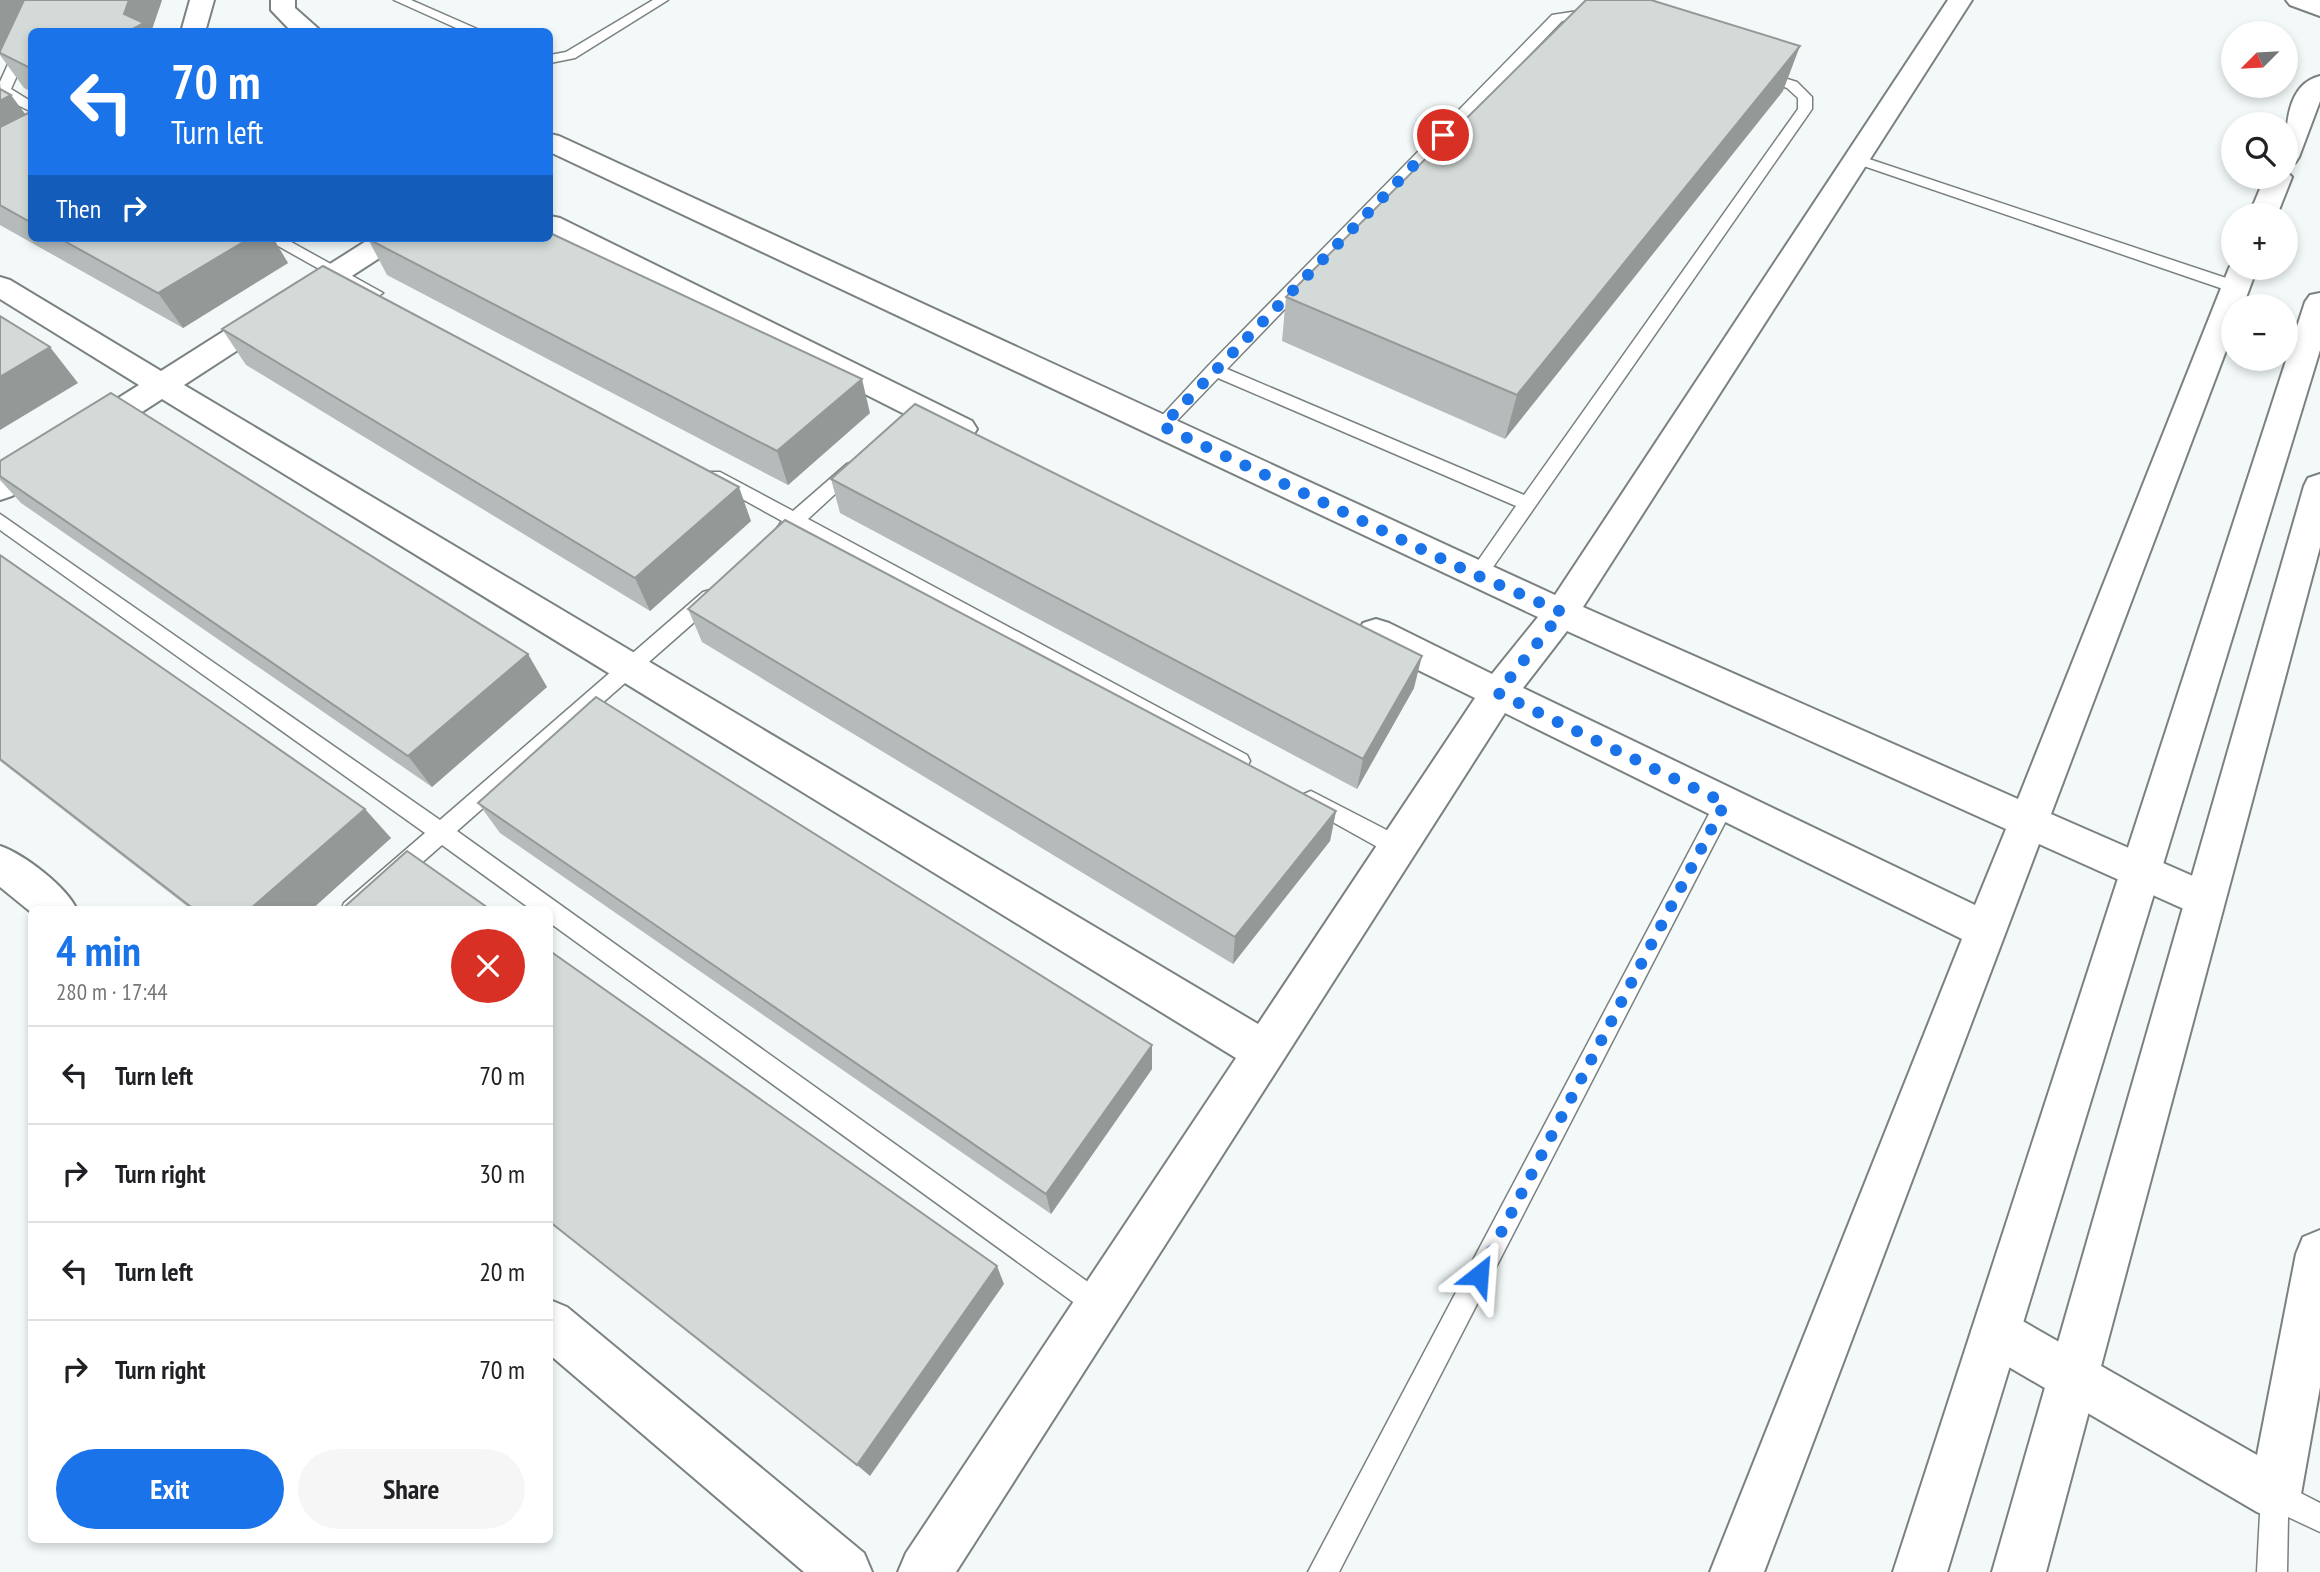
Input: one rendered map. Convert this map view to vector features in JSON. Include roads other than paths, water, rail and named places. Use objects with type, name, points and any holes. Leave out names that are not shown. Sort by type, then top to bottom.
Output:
[{"type":"street","points":[[194,28],[202,0]]},
{"type":"street","points":[[283,0],[283,9],[302,28]]},
{"type":"street","points":[[925,1572],[1498,693],[1562,612],[1960,0]]},
{"type":"street","points":[[2298,0],[2320,9]]},
{"type":"street","points":[[2298,125],[2311,91],[2320,84]]},
{"type":"street","points":[[553,143],[1476,575],[2204,900]]},
{"type":"street","points":[[553,226],[909,418],[994,445]]},
{"type":"street","points":[[0,488],[385,242]]},
{"type":"street","points":[[1737,1572],[2238,280]]},
{"type":"street","points":[[0,286],[1265,1052]]},
{"type":"street","points":[[1920,1572],[2320,302]]},
{"type":"street","points":[[2019,1572],[2320,486]]},
{"type":"street","points":[[1350,621],[1985,930]]},
{"type":"street","points":[[0,863],[52,906]]},
{"type":"street","points":[[1995,1332],[2276,1494],[2320,1254]]},
{"type":"street","points":[[553,1327],[845,1572]]},
{"type":"lane","points":[[31,28],[43,0]]},
{"type":"lane","points":[[400,0],[468,28]]},
{"type":"lane","points":[[553,58],[570,55],[662,0]]},
{"type":"lane","points":[[1162,426],[1557,18],[1568,14],[1582,15],[1608,24]]},
{"type":"lane","points":[[28,34],[4,89],[6,94],[28,106]]},
{"type":"lane","points":[[1476,575],[1805,109],[1805,97],[1792,85],[1740,68]]},
{"type":"lane","points":[[1857,159],[2221,271]]},
{"type":"lane","points":[[279,242],[385,299]]},
{"type":"lane","points":[[1214,370],[1527,504]]},
{"type":"lane","points":[[775,538],[868,455]]},
{"type":"lane","points":[[699,468],[1250,767]]},
{"type":"lane","points":[[0,521],[544,906]]},
{"type":"lane","points":[[357,906],[723,585]]},
{"type":"lane","points":[[1300,793],[1398,847]]},
{"type":"lane","points":[[1323,1572],[1725,803]]},
{"type":"lane","points":[[553,913],[1100,1306]]},
{"type":"lane","points":[[2272,1572],[2276,1494],[2320,1518]]}]
